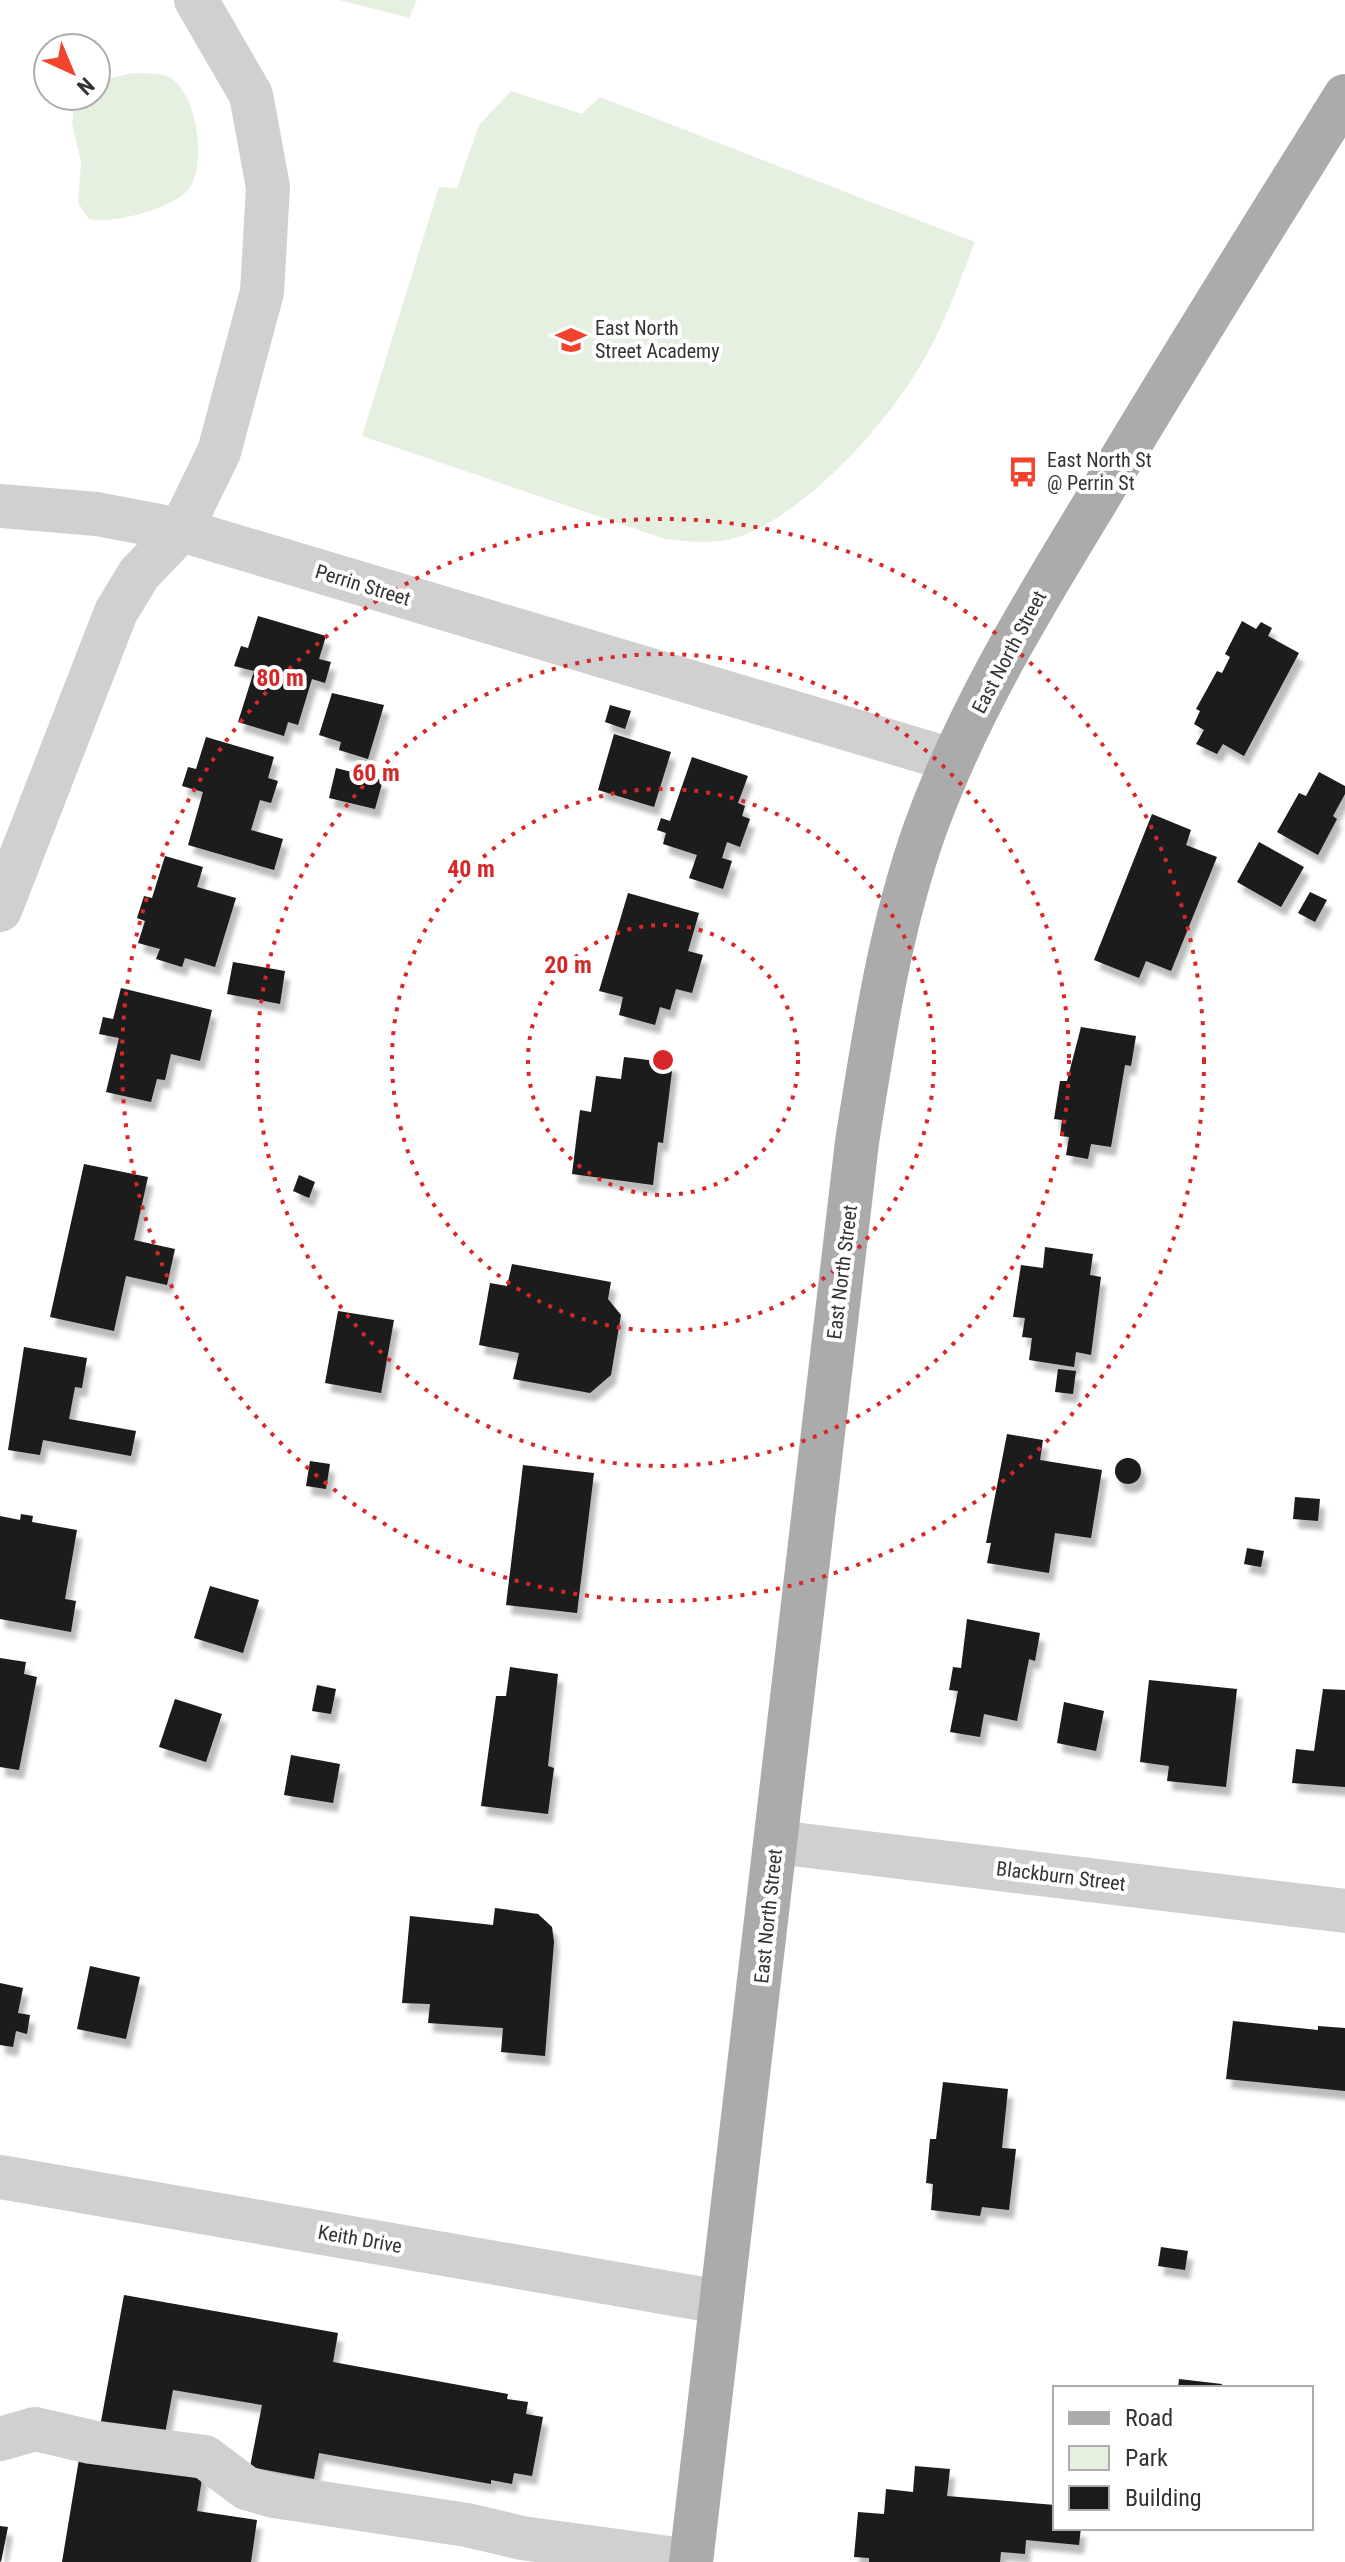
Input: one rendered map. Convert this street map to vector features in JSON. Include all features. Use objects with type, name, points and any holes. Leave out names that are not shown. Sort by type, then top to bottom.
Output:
[{"type":"main road","name":"East North Street","points":[[691,2561],[857,1142],[880,998],[898,916],[924,831],[952,760],[1016,633],[1345,96]]},
{"type":"street","points":[[0,910],[116,612],[139,574],[181,530],[219,452],[262,292],[268,187],[251,95],[196,0]]},
{"type":"street","name":"Perrin Street","points":[[0,506],[97,514],[181,530],[952,760]]},
{"type":"street","name":"Blackburn Street","points":[[776,1842],[1345,1911]]},
{"type":"street","name":"Keith Drive","points":[[0,2177],[720,2302]]},
{"type":"street","points":[[0,2439],[35,2429],[91,2442],[205,2457],[246,2488],[274,2496],[467,2525],[522,2538],[691,2561]]},
{"type":"green space","points":[[339,0],[417,0],[409,18]]},
{"type":"green space","points":[[132,73],[156,74],[165,75],[179,85],[196,127],[196,174],[184,194],[159,208],[128,217],[89,219],[78,203],[81,162],[72,123],[73,112],[112,112],[112,78]]},
{"type":"green space","points":[[511,91],[582,114],[600,97],[975,242],[934,341],[893,406],[823,483],[770,522],[744,535],[725,540],[695,542],[665,539],[362,436],[439,187],[457,188],[479,125]]},
{"type":"building","points":[[258,616],[326,636],[319,659],[331,662],[325,683],[312,679],[298,725],[288,722],[284,736],[238,722],[254,671],[234,666],[241,646],[248,648]]},
{"type":"building","points":[[1242,621],[1256,629],[1261,622],[1272,628],[1268,636],[1299,653],[1244,756],[1223,744],[1217,754],[1196,744],[1204,730],[1194,724],[1200,711],[1196,709],[1217,671],[1222,673],[1230,657],[1225,654]]},
{"type":"building","points":[[332,693],[384,705],[368,759],[339,750],[341,742],[319,735]]},
{"type":"building","points":[[610,705],[631,711],[625,729],[605,722]]},
{"type":"building","points":[[614,734],[671,752],[654,807],[598,790]]},
{"type":"building","points":[[206,737],[274,757],[268,778],[278,781],[271,803],[260,800],[251,830],[283,839],[274,870],[188,845],[203,792],[182,786],[188,767],[196,769]]},
{"type":"building","points":[[692,757],[748,776],[738,803],[745,806],[742,816],[750,819],[740,847],[727,842],[722,858],[732,861],[723,889],[689,878],[697,855],[663,844],[666,833],[657,830],[661,818],[670,821]]},
{"type":"building","points":[[336,768],[383,780],[375,809],[329,798]]},
{"type":"building","points":[[1319,772],[1345,786],[1345,794],[1333,816],[1337,819],[1318,855],[1277,832],[1299,793],[1306,796]]},
{"type":"building","points":[[1152,814],[1191,830],[1186,845],[1217,857],[1171,971],[1146,961],[1139,978],[1094,960]]},
{"type":"building","points":[[1259,842],[1304,867],[1281,907],[1237,882]]},
{"type":"building","points":[[165,856],[203,867],[197,887],[236,898],[215,967],[185,958],[182,967],[156,959],[160,949],[138,943],[145,921],[137,918],[144,896],[152,898]]},
{"type":"building","points":[[1310,892],[1327,900],[1315,922],[1298,913]]},
{"type":"building","points":[[628,893],[699,913],[688,951],[703,955],[692,993],[676,989],[670,1010],[660,1007],[655,1025],[619,1015],[623,997],[599,991]]},
{"type":"building","points":[[233,962],[285,971],[280,1004],[227,994]]},
{"type":"building","points":[[121,988],[212,1010],[200,1061],[171,1054],[165,1080],[157,1079],[151,1102],[106,1092],[119,1038],[99,1034],[103,1017],[113,1019]]},
{"type":"building","points":[[1081,1027],[1136,1036],[1131,1066],[1125,1065],[1111,1147],[1091,1144],[1088,1159],[1066,1155],[1069,1137],[1060,1136],[1062,1120],[1054,1119],[1060,1081],[1067,1081]]},
{"type":"building","points":[[624,1057],[673,1063],[663,1143],[658,1142],[653,1185],[572,1174],[580,1110],[591,1112],[596,1076],[621,1079]]},
{"type":"building","points":[[84,1164],[148,1177],[134,1240],[175,1249],[167,1285],[126,1276],[114,1331],[50,1317]]},
{"type":"building","points":[[299,1175],[315,1182],[309,1198],[293,1191]]},
{"type":"building","points":[[1045,1247],[1093,1254],[1090,1275],[1101,1277],[1091,1355],[1076,1352],[1074,1367],[1029,1360],[1032,1338],[1022,1337],[1025,1318],[1013,1317],[1021,1265],[1043,1268]]},
{"type":"building","points":[[512,1264],[611,1282],[608,1299],[621,1315],[611,1375],[590,1393],[513,1379],[519,1353],[479,1345],[490,1283],[507,1286]]},
{"type":"building","points":[[338,1311],[394,1320],[381,1393],[325,1383]]},
{"type":"building","points":[[24,1347],[87,1358],[82,1388],[75,1387],[69,1419],[136,1431],[131,1456],[43,1440],[40,1455],[8,1450]]},
{"type":"building","points":[[1058,1369],[1076,1371],[1073,1394],[1055,1392]]},
{"type":"building","points":[[1007,1434],[1043,1440],[1040,1460],[1102,1470],[1091,1538],[1055,1533],[1049,1573],[987,1563],[991,1543],[986,1543]]},
{"type":"building","points":[[1128,1458],[1137,1462],[1141,1471],[1137,1480],[1128,1484],[1119,1480],[1115,1471],[1119,1462]]},
{"type":"building","points":[[310,1461],[330,1464],[326,1489],[306,1486]]},
{"type":"building","points":[[523,1465],[594,1473],[577,1613],[506,1605]]},
{"type":"building","points":[[1295,1497],[1320,1499],[1318,1521],[1293,1519]]},
{"type":"building","points":[[21,1514],[33,1516],[32,1522],[77,1530],[65,1599],[76,1601],[71,1632],[0,1619],[0,1516],[20,1520]]},
{"type":"building","points":[[1247,1548],[1264,1551],[1261,1567],[1244,1564]]},
{"type":"building","points":[[210,1586],[259,1600],[243,1653],[194,1638]]},
{"type":"building","points":[[967,1619],[1040,1633],[1035,1661],[1029,1659],[1017,1721],[984,1714],[980,1737],[950,1732],[958,1691],[949,1690],[953,1667],[961,1668]]},
{"type":"building","points":[[0,1658],[26,1662],[24,1674],[37,1677],[19,1770],[0,1767]]},
{"type":"building","points":[[510,1667],[558,1674],[548,1766],[554,1768],[548,1814],[481,1806],[496,1696],[506,1696]]},
{"type":"building","points":[[1149,1680],[1237,1689],[1226,1787],[1167,1781],[1169,1766],[1140,1762]]},
{"type":"building","points":[[317,1685],[336,1689],[331,1714],[312,1711]]},
{"type":"building","points":[[1323,1689],[1345,1690],[1345,1787],[1292,1783],[1296,1749],[1314,1751]]},
{"type":"building","points":[[175,1699],[222,1714],[206,1762],[159,1747]]},
{"type":"building","points":[[1064,1702],[1104,1711],[1096,1751],[1057,1743]]},
{"type":"building","points":[[291,1755],[340,1764],[333,1803],[284,1795]]},
{"type":"building","points":[[495,1908],[538,1914],[552,1927],[554,1942],[545,2056],[501,2052],[503,2028],[428,2023],[430,2004],[402,2003],[410,1916],[493,1925]]},
{"type":"building","points":[[90,1966],[140,1977],[126,2039],[77,2029]]},
{"type":"building","points":[[0,1983],[23,1988],[18,2013],[30,2015],[27,2034],[16,2031],[13,2047],[0,2045]]},
{"type":"building","points":[[1233,2021],[1318,2030],[1318,2026],[1345,2028],[1345,2091],[1226,2079]]},
{"type":"building","points":[[943,2082],[1008,2089],[1002,2148],[1016,2149],[1009,2210],[982,2207],[980,2216],[931,2210],[933,2184],[926,2183],[930,2139],[936,2139]]},
{"type":"building","points":[[1161,2247],[1188,2251],[1185,2270],[1158,2266]]},
{"type":"building","points":[[124,2295],[338,2333],[333,2362],[508,2394],[507,2399],[528,2402],[526,2414],[543,2417],[532,2476],[514,2473],[512,2484],[491,2480],[491,2484],[319,2453],[314,2479],[250,2467],[262,2405],[173,2390],[164,2439],[100,2427]]},
{"type":"building","points":[[1179,2379],[1222,2384],[1222,2386],[1178,2386]]},
{"type":"building","points":[[80,2453],[203,2472],[197,2511],[257,2520],[251,2562],[62,2562]]},
{"type":"building","points":[[915,2466],[950,2469],[947,2496],[1053,2505],[1053,2530],[1081,2530],[1079,2545],[1026,2540],[1025,2554],[1001,2552],[1000,2562],[869,2562],[869,2558],[854,2557],[858,2512],[884,2514],[886,2489],[913,2492]]},
{"type":"building","points":[[0,2526],[8,2527],[1,2562],[0,2561]]},
{"type":"place","name":"East North Street Academy","points":[[571,340]]},
{"type":"place","name":"East North St @ Perrin St","points":[[1023,472]]}]
